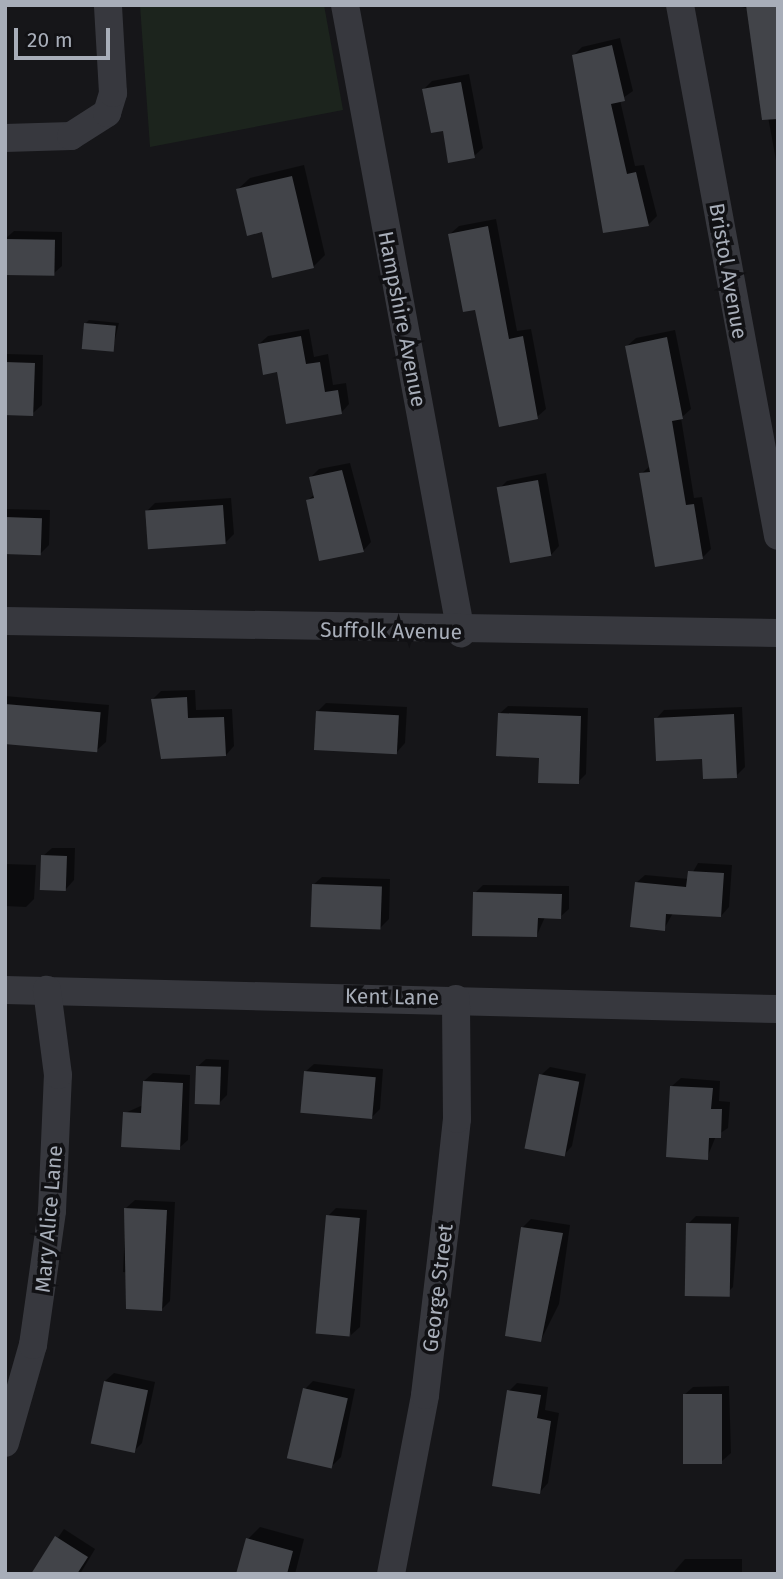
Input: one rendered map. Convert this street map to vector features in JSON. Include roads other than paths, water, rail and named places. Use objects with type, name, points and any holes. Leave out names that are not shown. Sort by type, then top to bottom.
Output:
[{"type":"street","points":[[5,138],[71,136],[107,113],[113,93],[108,5]]},
{"type":"street","name":"Hampshire Avenue","points":[[345,5],[461,633]]},
{"type":"street","name":"Bristol Avenue","points":[[680,5],[778,536]]},
{"type":"street","name":"Suffolk Avenue","points":[[5,621],[461,633],[778,634]]},
{"type":"street","name":"Kent Lane","points":[[5,990],[778,1009]]},
{"type":"street","name":"Mary Alice Lane","points":[[5,1443],[33,1345],[52,1211],[58,1075],[47,990]]},
{"type":"street","name":"George Street","points":[[391,1574],[425,1395],[445,1233],[457,1119],[456,999]]}]
